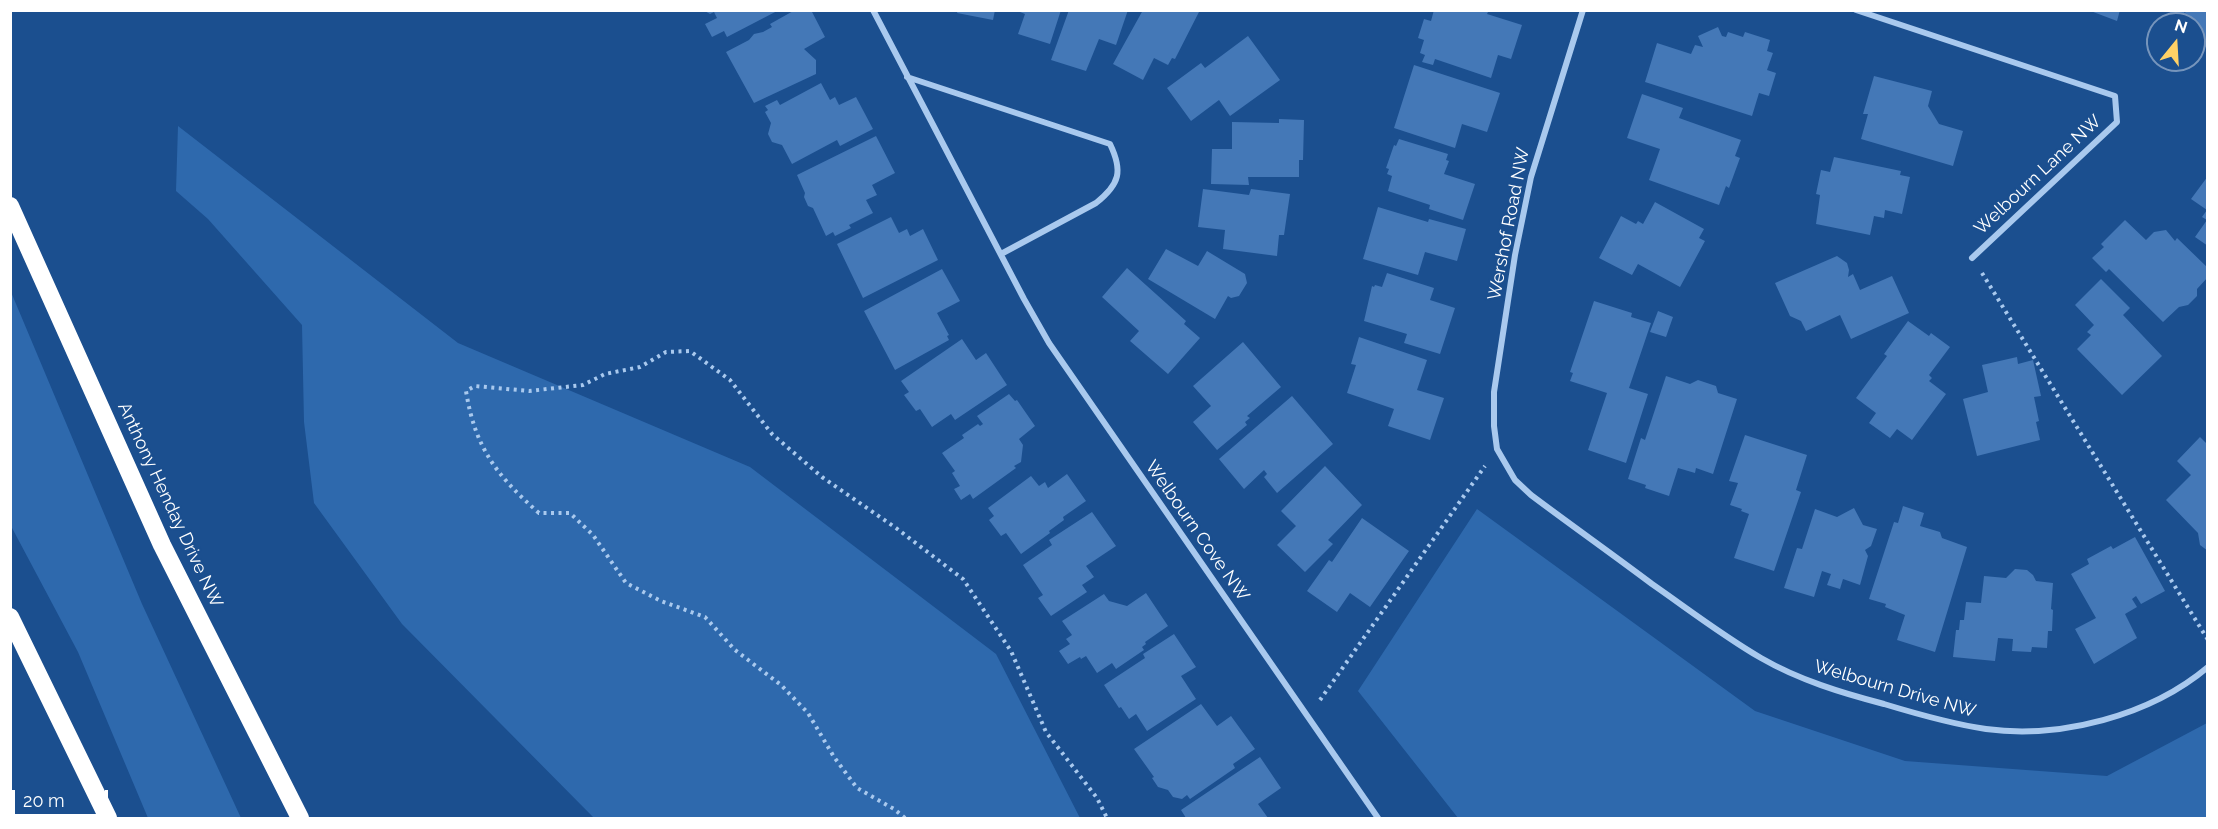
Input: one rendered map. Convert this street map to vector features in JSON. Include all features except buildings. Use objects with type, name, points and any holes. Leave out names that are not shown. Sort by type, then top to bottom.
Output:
[{"type":"highway","name":"Anthony Henday Drive NW","points":[[11,206],[162,545],[300,819]]},
{"type":"highway","points":[[10,617],[108,819]]},
{"type":"street","name":"Welbourn Cove NW","points":[[873,10],[1049,343],[1378,819]]},
{"type":"street","name":"Wershof Road NW","points":[[1497,449],[1494,392],[1522,216],[1541,141],[1583,10]]},
{"type":"street","name":"Welbourn Lane NW","points":[[1856,10],[2115,96],[2117,122],[1972,258]]},
{"type":"street","points":[[907,76],[1098,138],[1110,144],[1118,168],[1116,182],[1109,193],[1096,203],[1001,254]]},
{"type":"street","name":"Welbourn Drive NW","points":[[1497,449],[1515,480],[1531,495],[1705,622],[1763,659],[1802,678],[1858,697],[1986,729],[2051,730],[2095,722],[2140,707],[2175,690],[2208,667]]},
{"type":"path","points":[[1972,258],[2208,640]]},
{"type":"path","points":[[905,819],[894,809],[857,788],[834,757],[808,713],[781,685],[735,650],[705,617],[661,601],[626,583],[593,536],[570,513],[539,513],[509,487],[482,446],[470,412],[466,391],[476,387],[529,391],[583,385],[605,374],[640,367],[666,352],[690,351],[730,380],[772,434],[822,477],[896,528],[963,579],[1011,651],[1046,732],[1097,798],[1107,819]]},
{"type":"path","points":[[1307,718],[1497,449]]},
{"type":"shaded area","points":[[178,126],[458,343],[750,467],[996,654],[1080,818],[594,818],[402,624],[314,503],[304,422],[302,325],[208,219],[176,191]]},
{"type":"shaded area","points":[[11,292],[142,604],[241,818],[148,818],[78,652],[11,526]]},
{"type":"shaded area","points":[[1477,509],[1755,711],[1905,761],[2107,776],[2207,723],[2207,818],[1458,818],[1358,691]]}]
